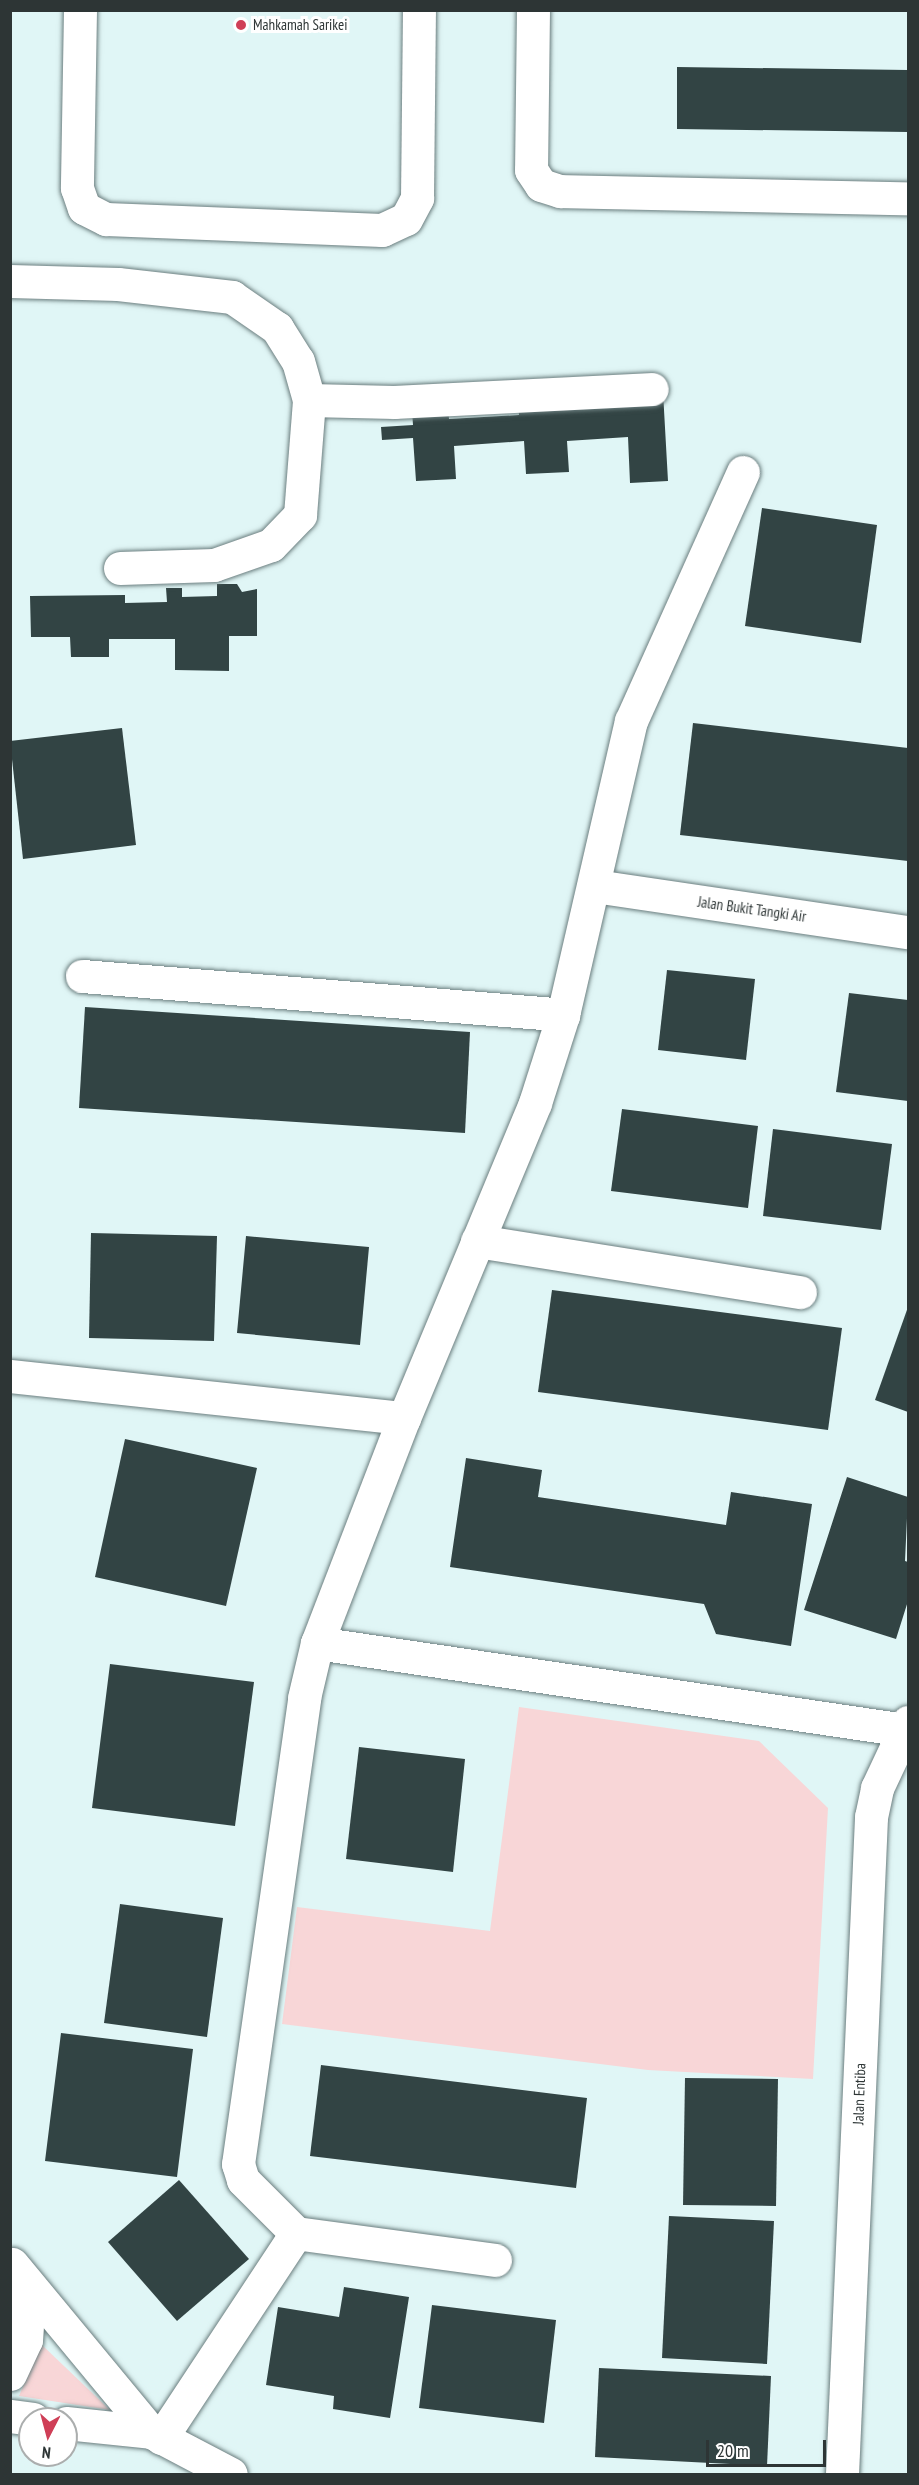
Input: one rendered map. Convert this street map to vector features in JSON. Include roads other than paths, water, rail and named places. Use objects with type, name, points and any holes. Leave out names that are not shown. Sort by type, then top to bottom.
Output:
[{"type":"street","points":[[80,10],[77,188],[84,208],[106,219],[382,230],[406,219],[417,198],[419,10]]},
{"type":"street","points":[[533,10],[531,170],[541,185],[560,191],[909,198]]},
{"type":"street","points":[[10,281],[118,284],[232,297],[277,328],[298,361],[309,400],[300,515],[271,544],[214,565],[120,568]]},
{"type":"street","points":[[309,400],[395,402],[652,389]]},
{"type":"street","points":[[495,2260],[296,2233],[243,2180],[238,2164],[304,1698],[317,1643],[404,1418],[535,1103],[563,1016],[595,886],[631,721],[743,472]]},
{"type":"street","name":"Jalan Bukit Tangki Air","points":[[595,886],[909,932]]},
{"type":"street","points":[[82,976],[563,1016]]},
{"type":"street","points":[[477,1241],[800,1292]]},
{"type":"street","points":[[10,1376],[404,1418]]},
{"type":"street","points":[[317,1643],[907,1726]]},
{"type":"street","name":"Jalan Entiba","points":[[842,2475],[871,1817],[877,1788],[907,1726]]},
{"type":"street","points":[[156,2435],[296,2233]]},
{"type":"street","points":[[11,2263],[156,2435]]},
{"type":"street","points":[[10,2374],[26,2340],[28,2310],[21,2279],[11,2263]]},
{"type":"street","points":[[78,2425],[156,2435],[231,2475]]},
{"type":"place","name":"Mahkamah Sarikei","points":[[241,25]]}]
